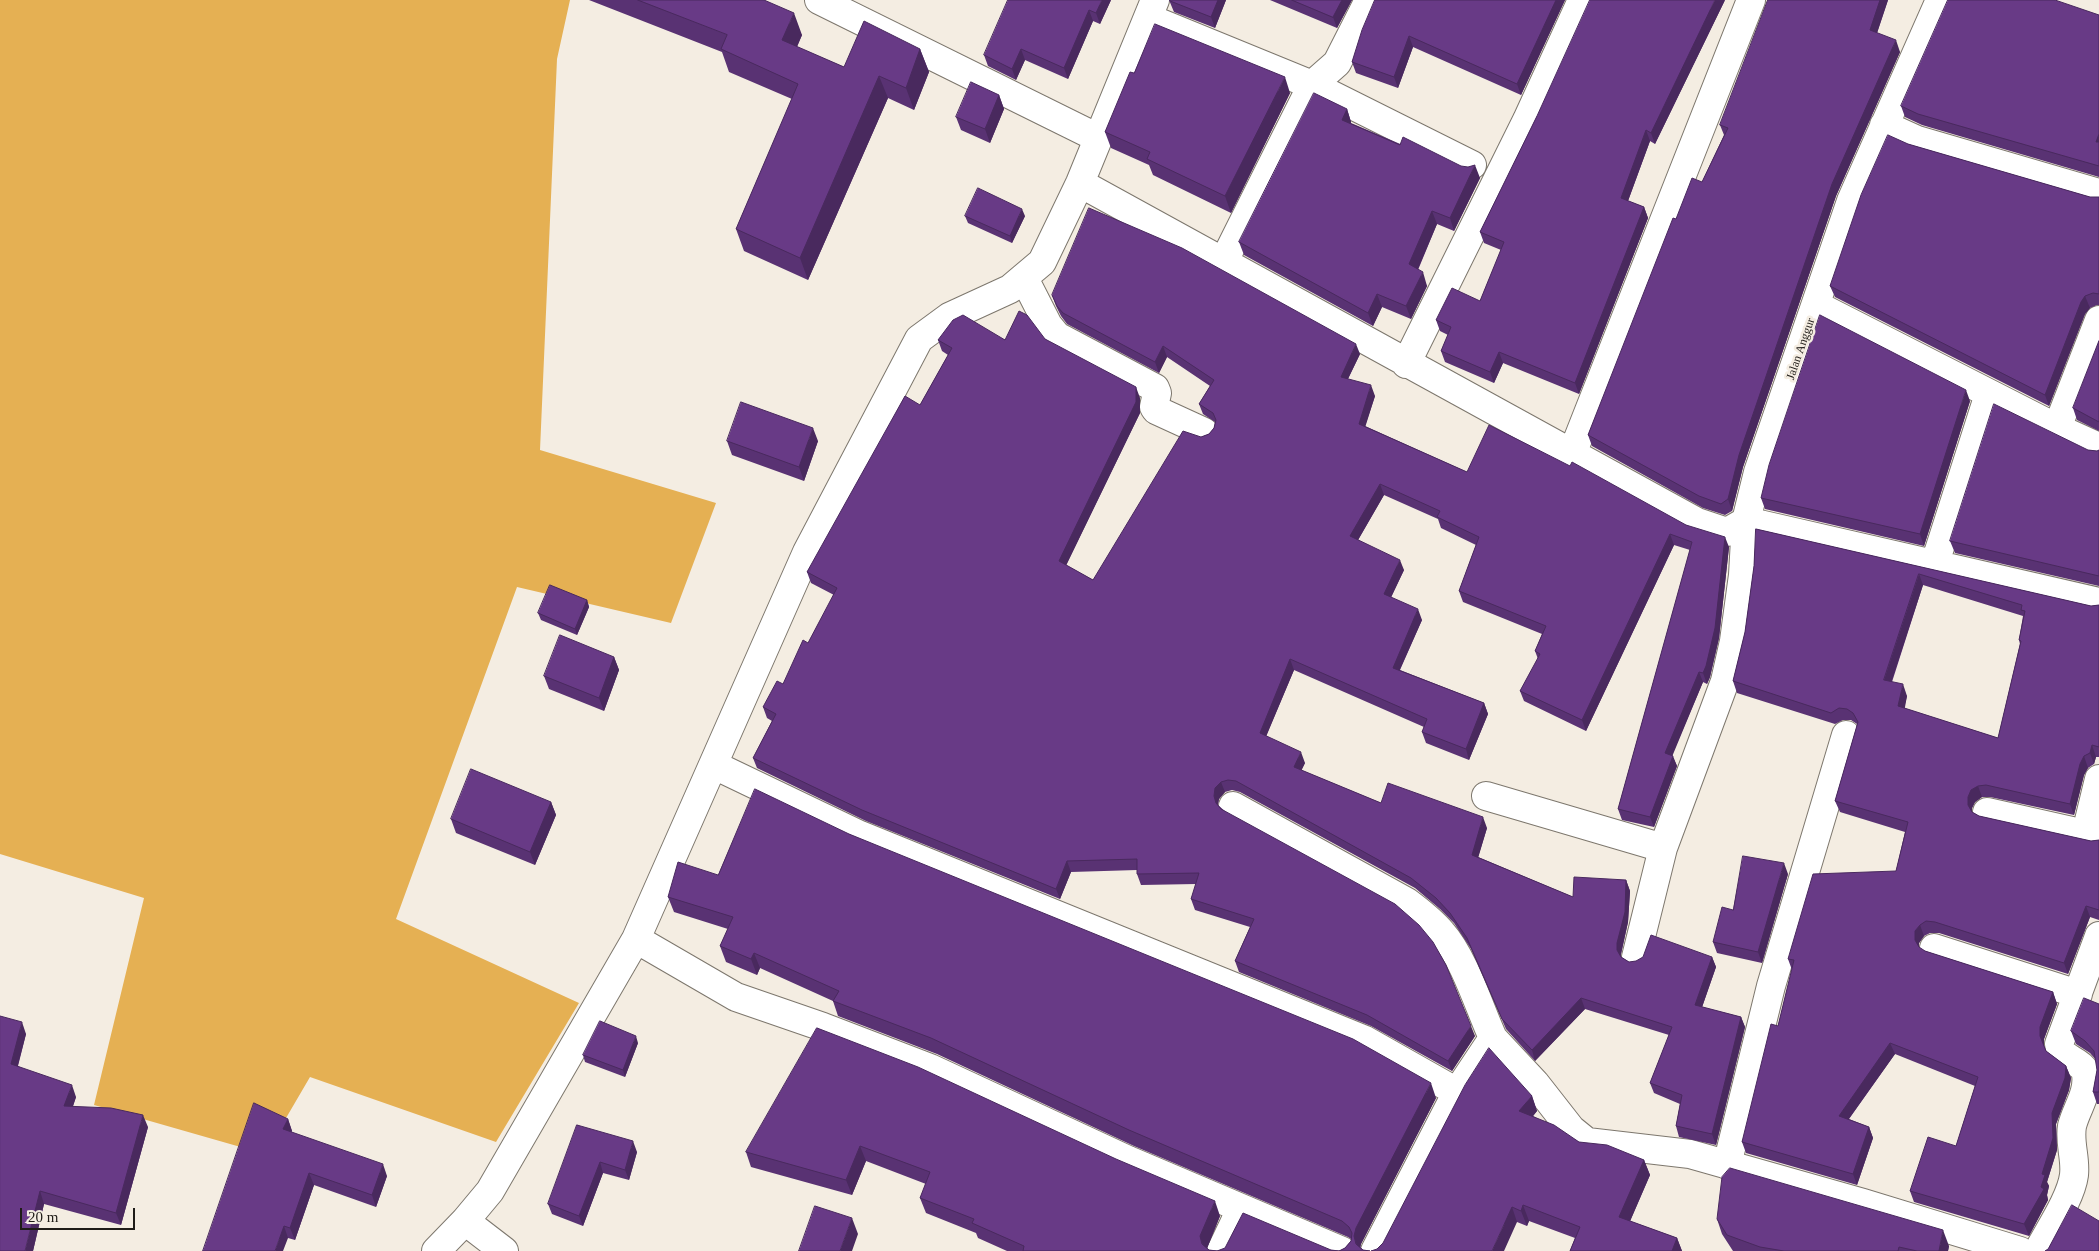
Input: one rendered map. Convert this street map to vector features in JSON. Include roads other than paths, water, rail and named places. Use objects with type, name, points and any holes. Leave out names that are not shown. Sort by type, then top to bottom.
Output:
[{"type":"street","points":[[819,0],[1098,138]]},
{"type":"street","points":[[1223,263],[1312,85],[1338,63],[1369,0]]},
{"type":"street","points":[[1406,364],[1527,120],[1582,0]]},
{"type":"street","points":[[1572,454],[1751,0]]},
{"type":"street","name":"Jalan Anggur","points":[[1636,957],[1663,848],[1725,681],[1737,622],[1746,521],[1758,472],[1851,201],[1940,0]]},
{"type":"street","points":[[436,1251],[490,1191],[636,939],[807,552],[920,339],[949,317],[1010,289],[1042,262],[1080,183],[1152,9],[1312,85],[1472,165]]},
{"type":"street","points":[[1884,125],[1917,140],[2099,193]]},
{"type":"street","points":[[1080,183],[1406,364],[1697,522],[1727,532],[1746,521],[2099,602]]},
{"type":"street","points":[[1024,278],[1048,325],[1057,336],[1155,388],[1157,393],[1154,407],[1156,410],[1204,432]]},
{"type":"street","points":[[1816,305],[2057,428],[2099,447]]},
{"type":"street","points":[[2057,428],[2099,320]]},
{"type":"street","points":[[1935,563],[1990,394]]},
{"type":"street","points":[[1727,1165],[1771,986],[1846,735]]},
{"type":"street","points":[[714,765],[860,835],[1365,1040],[1458,1092]]},
{"type":"street","points":[[1988,812],[2093,835],[2099,778]]},
{"type":"street","points":[[1486,796],[1663,848]]},
{"type":"street","points":[[1233,806],[1407,902],[1442,933],[1454,950],[1493,1038],[1535,1083],[1571,1129],[1587,1142],[1690,1154],[1864,1203],[2020,1251]]},
{"type":"street","points":[[2038,1251],[2068,1194],[2074,1178],[2075,1165],[2070,1142],[2072,1128],[2085,1090],[2086,1076],[2082,1069],[2062,1054],[2059,1044],[2099,936]]},
{"type":"street","points":[[636,939],[736,997],[823,1027],[930,1068],[1128,1160],[1342,1251]]},
{"type":"street","points":[[1934,948],[2078,994]]},
{"type":"street","points":[[1375,1251],[1458,1092],[1493,1038]]},
{"type":"street","points":[[1221,1251],[1241,1208]]},
{"type":"street","points":[[465,1221],[504,1251]]}]
